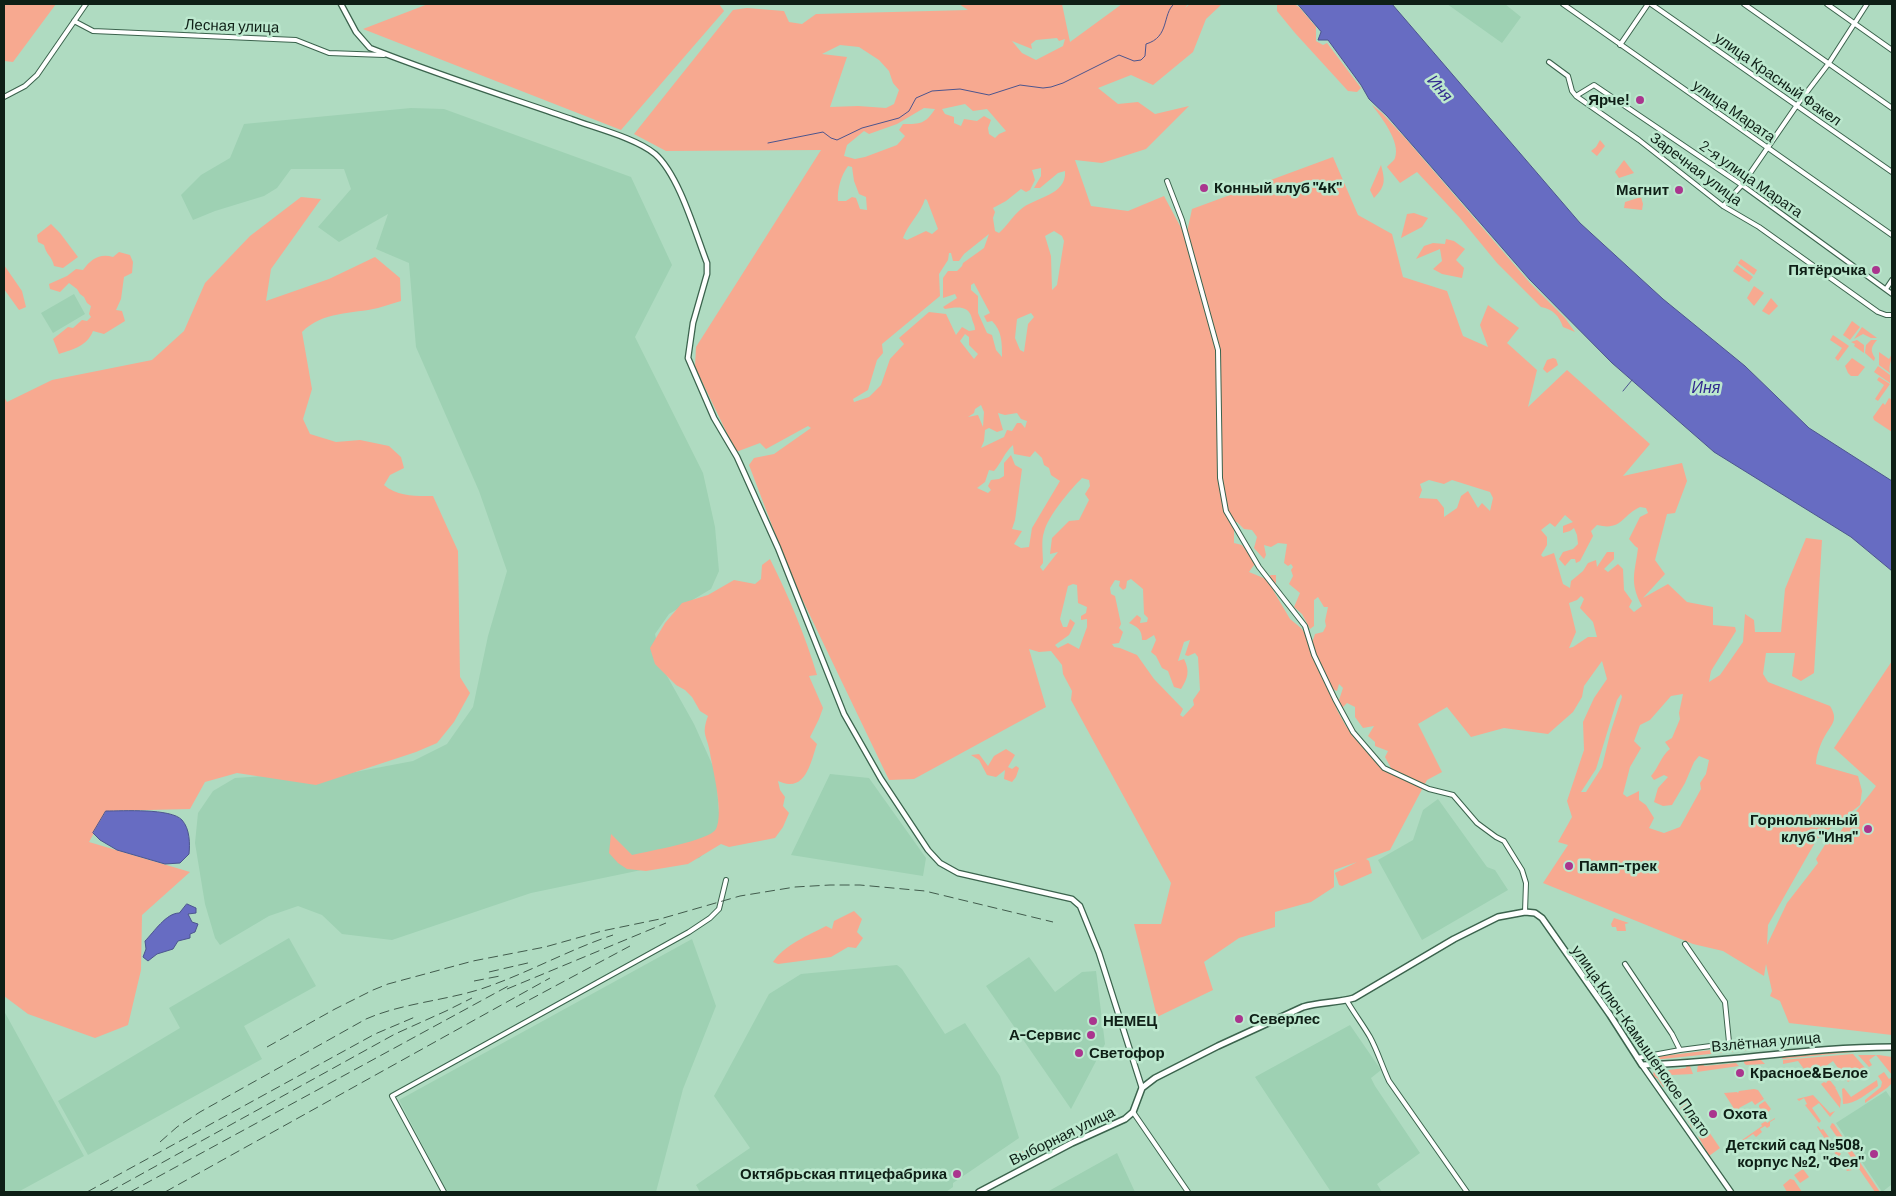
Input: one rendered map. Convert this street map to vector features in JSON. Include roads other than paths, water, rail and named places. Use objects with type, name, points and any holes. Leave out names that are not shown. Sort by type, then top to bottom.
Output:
[{"type":"main road","points":[[1142,1088],[1171,1070],[1286,1014],[1314,1004],[1354,998],[1454,939],[1487,922],[1506,915],[1525,912]]},
{"type":"main road","name":"улица Ключ-Камышенское Плато","points":[[1525,912],[1535,913],[1542,918],[1642,1064]]},
{"type":"main road","name":"Взлётная улица","points":[[1642,1064],[1853,1047],[1892,1047]]},
{"type":"main road","name":"Выборная улица","points":[[979,1192],[1072,1143],[1118,1123],[1132,1112],[1142,1088]]},
{"type":"street","points":[[4,97],[25,86],[37,74],[86,4]]},
{"type":"street","points":[[341,4],[356,32],[370,48],[630,140],[654,153],[665,165],[676,183],[707,263],[707,274],[693,323],[688,358],[714,418],[737,457],[778,548],[844,714],[881,779],[928,850],[940,863],[958,873],[1072,899],[1080,906],[1099,953],[1142,1088]]},
{"type":"street","name":"улица Марата","points":[[1563,4],[1892,235]]},
{"type":"street","points":[[1620,45],[1650,4]]},
{"type":"street","name":"улица Красный Факел","points":[[1650,4],[1892,172]]},
{"type":"street","points":[[1744,4],[1892,108]]},
{"type":"street","points":[[1827,4],[1892,50]]},
{"type":"street","points":[[1723,206],[1742,185],[1797,105],[1829,63],[1867,4]]},
{"type":"street","name":"Лесная улица","points":[[74,21],[93,31],[296,40],[329,54],[388,55]]},
{"type":"street","name":"Заречная улица","points":[[1549,62],[1568,76],[1572,91],[1576,96],[1639,140],[1723,206],[1759,227],[1878,312],[1892,315]]},
{"type":"street","name":"2-я улица Марата","points":[[1576,96],[1594,85],[1742,185],[1892,294]]},
{"type":"street","points":[[1167,180],[1182,220],[1218,350],[1220,478],[1226,511],[1259,567],[1305,626],[1314,655],[1353,732],[1384,768],[1429,789],[1453,795],[1477,822],[1496,837],[1504,840],[1522,870],[1526,883],[1525,912]]},
{"type":"street","points":[[1886,289],[1892,280]]},
{"type":"street","points":[[444,1192],[392,1096],[689,932],[710,918],[719,909],[726,880]]},
{"type":"street","points":[[1637,1058],[1726,1044],[1730,1039],[1725,1002],[1685,944]]},
{"type":"street","points":[[1625,964],[1669,1029],[1680,1050]]},
{"type":"street","points":[[1347,1000],[1380,1056],[1381,1064],[1390,1081],[1467,1192]]},
{"type":"street","name":"улица Ключ-Камышенское Плато","points":[[1642,1064],[1731,1192]]},
{"type":"street","points":[[1650,1077],[1651,1069],[1658,1064]]},
{"type":"street","points":[[1132,1112],[1188,1192]]},
{"type":"water","name":"Иня","points":[[1298,4],[1392,4],[1580,223],[1663,299],[1745,366],[1809,428],[1892,481],[1892,571],[1851,537],[1714,452],[1612,363],[1530,280],[1387,116],[1369,99],[1328,40],[1318,40],[1321,32]]},
{"type":"water","points":[[106,811],[146,811],[176,816],[182,820],[187,828],[189,854],[180,863],[165,864],[117,850],[100,840],[93,833]]},
{"type":"water","points":[[187,904],[196,908],[196,913],[188,914],[192,922],[198,924],[195,932],[190,934],[190,938],[178,941],[173,949],[157,954],[148,961],[143,957],[146,949],[145,941],[165,919],[179,913]]},
{"type":"waterway","points":[[768,143],[823,132],[837,140],[862,128],[899,118],[909,111],[916,98],[932,91],[960,89],[989,95],[1020,85],[1043,88],[1051,87],[1119,55],[1134,61],[1141,60],[1145,56],[1146,44],[1154,41],[1159,36],[1170,8],[1174,4]]},
{"type":"waterway","points":[[1623,391],[1632,380]]},
{"type":"railway","points":[[267,1047],[335,1009],[388,984],[473,961],[545,947],[602,931],[660,919],[740,896],[795,887],[860,885],[925,891],[1053,922]]},
{"type":"railway","points":[[507,989],[666,923]]},
{"type":"railway","points":[[160,1142],[177,1127],[200,1112],[366,1019],[394,1009],[481,989],[613,935]]},
{"type":"railway","points":[[516,1007],[630,946]]},
{"type":"railway","points":[[489,972],[532,962]]},
{"type":"railway","points":[[474,981],[500,976]]},
{"type":"railway","points":[[165,1192],[550,978]]},
{"type":"railway","points":[[130,1192],[512,984]]},
{"type":"railway","points":[[109,1192],[395,1034],[472,998]]},
{"type":"railway","points":[[87,1192],[375,1034],[415,1017]]},
{"type":"place","name":"Ярче!","points":[[1640,100]]},
{"type":"place","name":"Конный клуб \"4К\"","points":[[1204,188]]},
{"type":"place","name":"Магнит","points":[[1679,190]]},
{"type":"place","name":"Пятёрочка","points":[[1876,270]]},
{"type":"place","name":"Горнолыжный клуб \"Иня\"","points":[[1868,829]]},
{"type":"place","name":"Памп-трек","points":[[1569,866]]},
{"type":"place","name":"Северлес","points":[[1239,1019]]},
{"type":"place","name":"НЕМЕЦ","points":[[1093,1021]]},
{"type":"place","name":"А-Сервис","points":[[1091,1035]]},
{"type":"place","name":"Светофор","points":[[1079,1053]]},
{"type":"place","name":"Красное&Белое","points":[[1740,1073]]},
{"type":"place","name":"Охота","points":[[1713,1114]]},
{"type":"place","name":"Детский сад №508, корпус №2, \"Фея\"","points":[[1874,1154]]},
{"type":"place","name":"Октябрьская птицефабрика","points":[[957,1174]]}]
